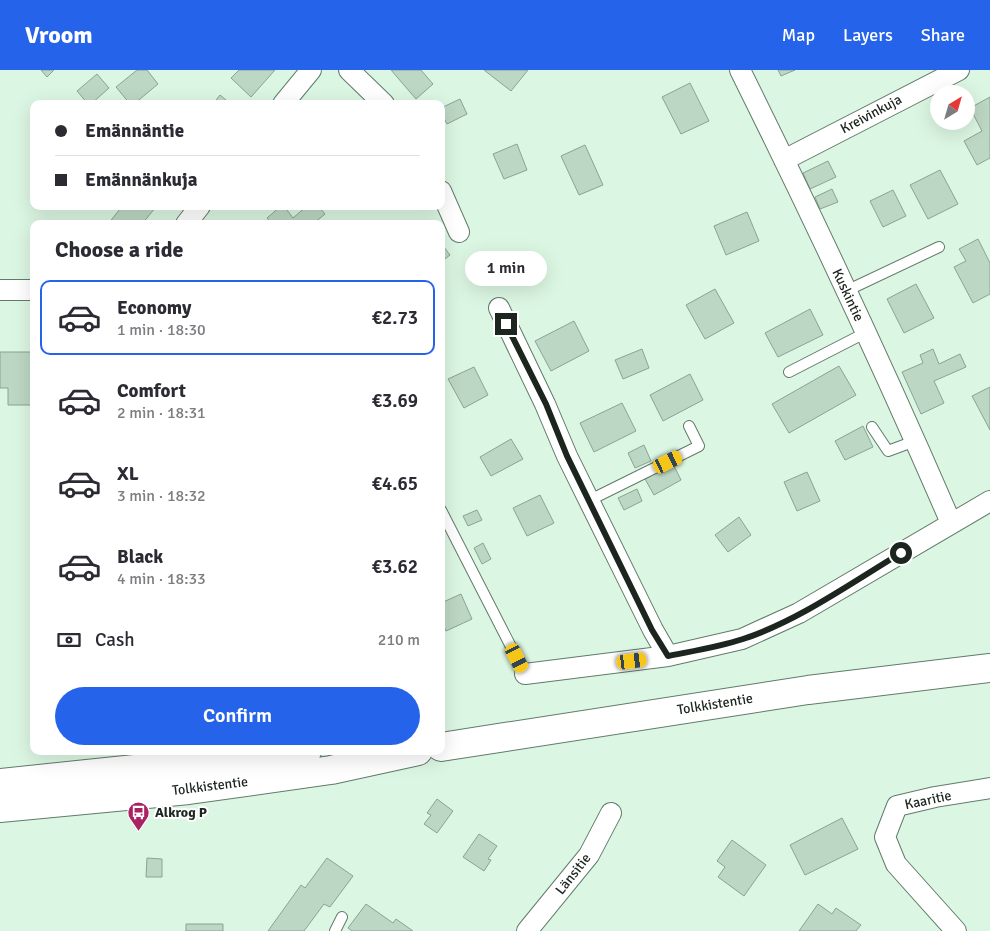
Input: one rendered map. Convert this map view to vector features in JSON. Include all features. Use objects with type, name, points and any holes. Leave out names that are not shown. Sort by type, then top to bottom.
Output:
[{"type":"street","points":[[286,100],[311,70]]},
{"type":"street","points":[[348,70],[380,100]]},
{"type":"street","name":"Kuskintie","points":[[740,70],[846,291],[951,523]]},
{"type":"street","name":"Kreivinkuja","points":[[784,160],[959,70]]},
{"type":"street","points":[[445,200],[459,232]]},
{"type":"street","points":[[0,290],[30,290]]},
{"type":"street","points":[[499,308],[546,404],[567,456],[652,630],[668,656]]},
{"type":"street","points":[[525,674],[668,656],[742,639],[799,614],[990,501]]},
{"type":"street","name":"Tolkkistentie","points":[[445,746],[808,690],[990,668]]},
{"type":"street","name":"Tolkkistentie","points":[[0,783],[269,755]]},
{"type":"street","name":"Tolkkistentie","points":[[0,808],[199,789],[331,770],[400,755]]},
{"type":"street","name":"Kaaritie","points":[[953,930],[896,864],[885,837],[897,806],[935,797],[990,788]]},
{"type":"street","name":"Länsitie","points":[[527,931],[589,855],[611,813]]},
{"type":"lane","points":[[846,291],[939,247]]},
{"type":"lane","points":[[789,372],[865,333]]},
{"type":"lane","points":[[590,500],[699,446],[689,426]]},
{"type":"lane","points":[[872,427],[888,451],[915,440]]},
{"type":"lane","points":[[445,518],[525,674]]},
{"type":"lane","points":[[335,931],[342,917]]},
{"type":"building","points":[[41,70],[54,70],[47,77]]},
{"type":"building","points":[[137,70],[147,70],[158,84],[139,100],[127,100],[116,87]]},
{"type":"building","points":[[239,70],[275,70],[251,97],[231,78]]},
{"type":"building","points":[[391,70],[421,70],[433,84],[416,99]]},
{"type":"building","points":[[484,70],[528,70],[511,91]]},
{"type":"building","points":[[778,70],[795,70],[781,76]]},
{"type":"building","points":[[97,74],[109,88],[96,100],[85,100],[77,91]]},
{"type":"building","points":[[690,83],[709,121],[681,134],[662,97]]},
{"type":"building","points":[[220,95],[226,100],[216,100]]},
{"type":"building","points":[[990,97],[990,158],[977,165],[964,141],[982,131],[975,118],[975,105]]},
{"type":"building","points":[[460,99],[467,114],[447,124],[445,120],[445,106]]},
{"type":"building","points":[[517,144],[527,170],[504,179],[493,154]]},
{"type":"building","points":[[585,145],[603,185],[579,195],[561,156]]},
{"type":"building","points":[[828,161],[836,177],[810,189],[803,173]]},
{"type":"building","points":[[940,170],[958,204],[928,219],[910,185]]},
{"type":"building","points":[[832,189],[838,202],[820,209],[815,197]]},
{"type":"building","points":[[893,190],[906,216],[883,227],[870,201]]},
{"type":"building","points":[[119,210],[153,210],[145,220],[111,220]]},
{"type":"building","points":[[276,210],[287,210],[293,218],[302,210],[322,210],[325,214],[318,220],[269,220],[267,218]]},
{"type":"building","points":[[747,212],[759,241],[726,255],[714,226]]},
{"type":"building","points":[[978,239],[990,263],[990,294],[973,303],[954,267],[966,261],[959,249]]},
{"type":"building","points":[[445,248],[450,255],[445,259]]},
{"type":"building","points":[[916,284],[934,318],[904,333],[887,299]]},
{"type":"building","points":[[715,289],[734,323],[705,339],[686,305]]},
{"type":"building","points":[[810,309],[823,335],[778,357],[765,333]]},
{"type":"building","points":[[574,321],[589,351],[551,371],[535,341]]},
{"type":"building","points":[[642,349],[649,368],[623,379],[615,360]]},
{"type":"building","points":[[933,349],[939,364],[960,354],[966,367],[934,381],[944,403],[921,414],[902,372],[923,363],[920,355]]},
{"type":"building","points":[[0,352],[30,352],[30,405],[8,405],[8,388],[0,388]]},
{"type":"building","points":[[839,366],[856,395],[789,433],[772,404]]},
{"type":"building","points":[[474,367],[488,395],[464,408],[448,379]]},
{"type":"building","points":[[690,374],[703,400],[663,421],[650,395]]},
{"type":"building","points":[[990,387],[990,430],[972,396]]},
{"type":"building","points":[[622,403],[636,431],[594,452],[580,423]]},
{"type":"building","points":[[863,426],[873,447],[845,460],[835,441]]},
{"type":"building","points":[[511,439],[523,459],[491,476],[480,457]]},
{"type":"building","points":[[644,445],[651,461],[635,468],[628,453]]},
{"type":"building","points":[[673,464],[681,480],[654,495],[645,479]]},
{"type":"building","points":[[807,472],[820,501],[797,511],[784,482]]},
{"type":"building","points":[[637,489],[642,501],[624,510],[618,498]]},
{"type":"building","points":[[540,495],[554,523],[527,536],[513,508]]},
{"type":"building","points":[[477,510],[482,520],[468,526],[463,516]]},
{"type":"building","points":[[739,517],[751,535],[728,552],[715,535]]},
{"type":"building","points":[[483,543],[491,559],[482,564],[474,548]]},
{"type":"building","points":[[461,594],[472,619],[446,631],[445,601]]},
{"type":"building","points":[[437,799],[453,811],[437,833],[424,824],[431,815],[427,813]]},
{"type":"building","points":[[842,818],[858,849],[805,875],[790,845]]},
{"type":"building","points":[[479,834],[497,846],[488,859],[491,860],[484,871],[463,857]]},
{"type":"building","points":[[732,840],[766,865],[744,896],[718,877],[725,867],[717,861]]},
{"type":"building","points":[[147,858],[162,859],[162,877],[146,877]]},
{"type":"building","points":[[327,858],[353,876],[330,907],[324,904],[304,931],[268,931],[301,885],[305,888]]},
{"type":"building","points":[[366,904],[393,923],[396,919],[413,931],[352,931],[348,928]]},
{"type":"building","points":[[818,904],[832,914],[836,908],[861,925],[856,931],[799,931]]},
{"type":"building","points":[[186,924],[223,924],[223,931],[186,931]]},
{"type":"place","name":"Alkrog P","points":[[139,831]]},
{"type":"route","points":[[506,324],[546,404],[567,456],[652,630],[668,656],[742,639],[773,626],[799,614],[901,553]]}]
